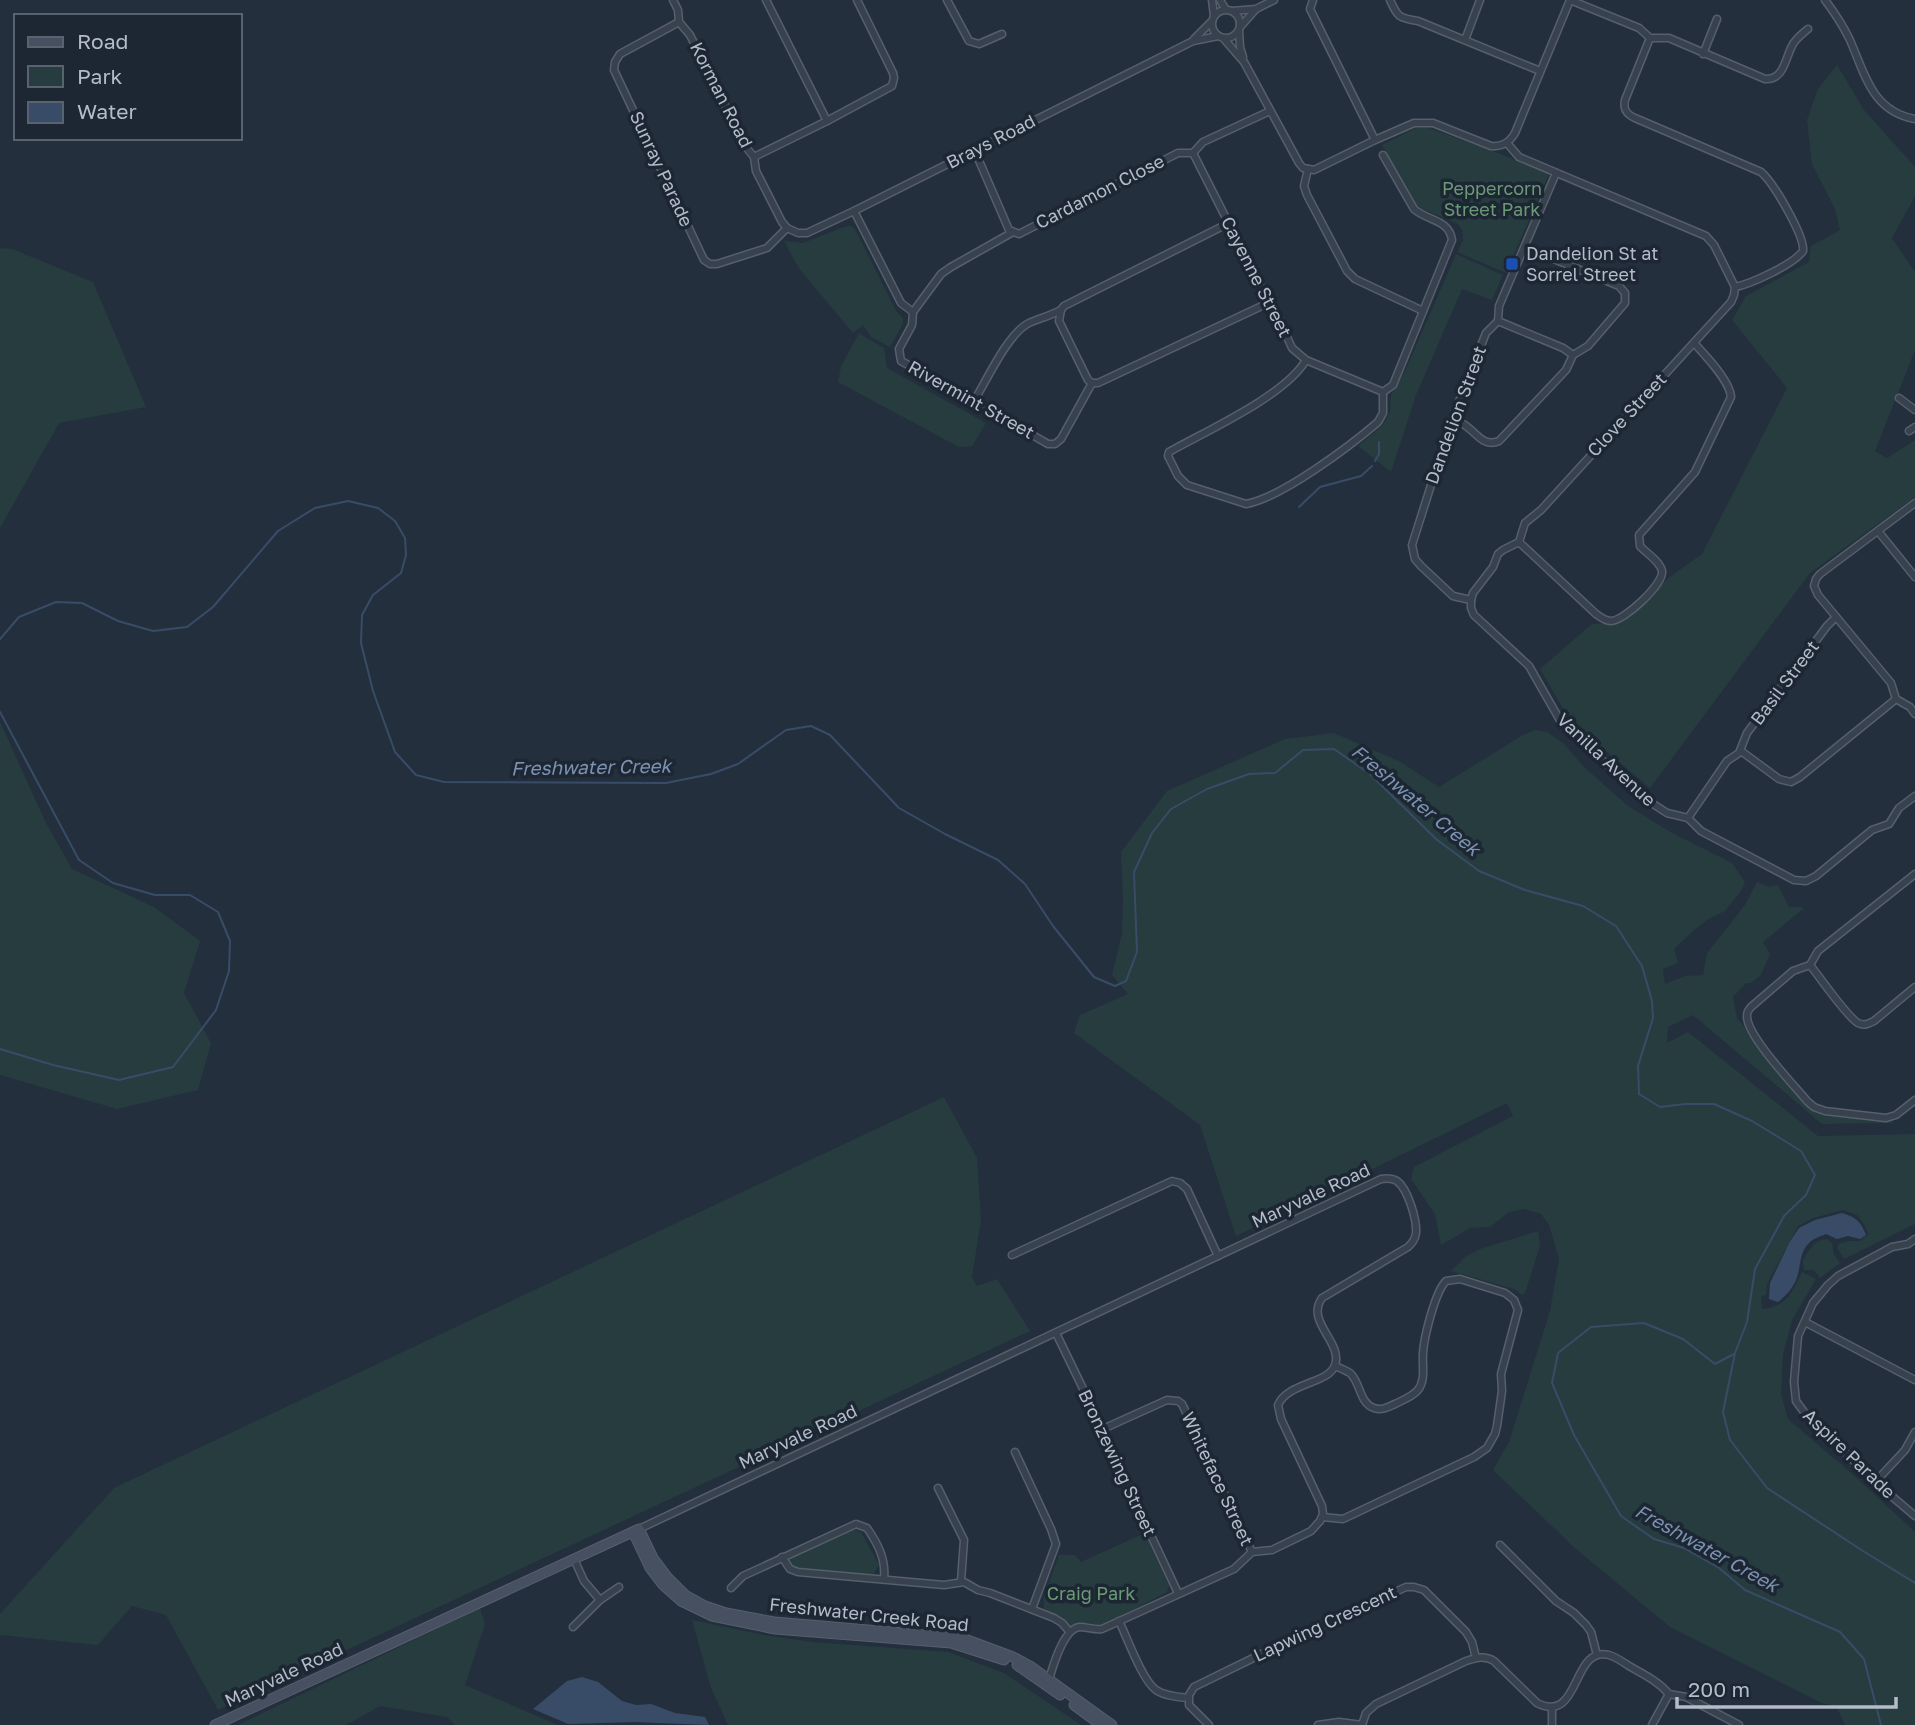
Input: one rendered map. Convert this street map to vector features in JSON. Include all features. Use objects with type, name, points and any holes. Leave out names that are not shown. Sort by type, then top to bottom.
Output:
[{"type":"main road","name":"Maryvale Road","points":[[215,1725],[636,1530]]},
{"type":"main road","name":"Freshwater Creek Road","points":[[636,1530],[668,1578],[685,1595],[715,1610],[798,1625],[962,1638],[1020,1660],[1101,1725]]},
{"type":"main road","name":"Freshwater Creek Road","points":[[1048,1682],[1112,1725]]},
{"type":"street","name":"Korman Road","points":[[673,0],[679,22],[690,34],[744,146],[754,157],[756,171],[787,229]]},
{"type":"street","points":[[766,0],[827,121]]},
{"type":"street","points":[[754,157],[889,88],[893,83],[893,73],[857,0]]},
{"type":"street","points":[[947,0],[969,41],[979,44],[1002,34]]},
{"type":"street","points":[[1212,0],[1213,30],[1244,62]]},
{"type":"street","points":[[1220,0],[1238,17],[1244,62],[1295,157],[1303,168],[1314,170],[1414,123],[1433,123],[1490,146],[1507,143],[1515,133],[1570,0],[1637,26],[1650,38],[1669,38],[1762,78],[1772,79],[1779,74],[1793,42],[1808,29]]},
{"type":"street","points":[[1221,37],[1233,37],[1256,9],[1274,0]]},
{"type":"street","points":[[1313,0],[1310,9],[1375,140]]},
{"type":"street","points":[[1390,0],[1397,15],[1403,19],[1418,21],[1540,71]]},
{"type":"street","points":[[1465,40],[1480,0]]},
{"type":"street","points":[[1825,0],[1840,20],[1876,97],[1894,112],[1915,119]]},
{"type":"street","points":[[1213,19],[1220,11],[1256,9]]},
{"type":"street","name":"Brays Road","points":[[1193,41],[1213,19]]},
{"type":"street","points":[[1703,54],[1717,19]]},
{"type":"street","name":"Sunray Parade","points":[[679,22],[620,54],[614,70],[705,260],[710,264],[717,264],[766,248],[787,229]]},
{"type":"street","name":"Brays Road","points":[[787,229],[807,233],[1193,41],[1221,37]]},
{"type":"street","points":[[1507,143],[1519,157],[1706,236],[1714,245],[1735,287],[1754,282],[1796,259],[1803,251],[1804,245],[1770,181],[1761,172],[1626,113],[1625,100],[1650,38]]},
{"type":"street","name":"Cardamon Close","points":[[974,149],[1009,230],[1018,234],[1178,153],[1193,153],[1203,142],[1270,111]]},
{"type":"street","name":"Cayenne Street","points":[[1193,153],[1264,293],[1266,304],[1275,310],[1292,348],[1306,360],[1383,392]]},
{"type":"street","points":[[1306,360],[1299,372],[1274,391],[1168,452],[1182,482],[1246,504],[1256,502],[1305,476],[1378,422],[1383,413],[1383,392],[1392,385],[1452,240],[1451,233],[1444,224],[1421,216],[1414,209],[1383,155]]},
{"type":"street","points":[[1308,169],[1304,186],[1307,195],[1347,271],[1355,279],[1423,311]]},
{"type":"street","name":"Dandelion Street","points":[[1471,600],[1453,596],[1417,561],[1412,548],[1452,419],[1486,333],[1499,321],[1499,306],[1556,173]]},
{"type":"street","points":[[854,211],[901,303],[913,312]]},
{"type":"street","points":[[974,401],[1010,341],[1029,323],[1048,318],[1064,306],[1229,223]]},
{"type":"street","name":"Rivermint Street","points":[[1014,232],[941,274],[913,312],[912,325],[898,349],[901,361],[1048,444],[1055,444],[1061,439],[1092,383]]},
{"type":"street","points":[[1452,419],[1465,425],[1484,442],[1496,443],[1566,370],[1573,355],[1588,346],[1626,301],[1625,293],[1619,286],[1525,247]]},
{"type":"street","name":"Clove Street","points":[[1471,600],[1493,568],[1498,554],[1518,542],[1525,523],[1538,513],[1731,302],[1735,287]]},
{"type":"street","points":[[1060,310],[1059,321],[1088,380],[1092,383],[1106,380],[1266,304]]},
{"type":"street","points":[[1499,321],[1563,348],[1573,355]]},
{"type":"street","points":[[1518,542],[1596,614],[1606,620],[1616,620],[1626,615],[1654,587],[1660,579],[1661,570],[1640,546],[1639,535],[1695,472],[1731,397],[1727,384],[1694,343]]},
{"type":"street","points":[[1899,398],[1915,410]]},
{"type":"street","points":[[1915,503],[1814,581],[1816,592],[1891,683],[1896,699],[1910,707],[1915,714]]},
{"type":"street","points":[[1878,531],[1915,577]]},
{"type":"street","name":"Vanilla Avenue","points":[[1471,600],[1474,615],[1529,666],[1561,722],[1647,801],[1667,813],[1688,818],[1707,835],[1789,878],[1803,882],[1816,876],[1872,830],[1891,823],[1899,807],[1915,796]]},
{"type":"street","name":"Basil Street","points":[[1688,818],[1727,761],[1741,751],[1747,733],[1836,617]]},
{"type":"street","points":[[1741,751],[1779,779],[1794,781],[1896,699]]},
{"type":"street","points":[[1915,874],[1818,951],[1810,965],[1793,971],[1749,1009],[1747,1014],[1756,1039],[1807,1101],[1821,1110],[1886,1118],[1899,1113],[1915,1100]]},
{"type":"street","points":[[1810,965],[1852,1017],[1861,1024],[1870,1023],[1915,987]]},
{"type":"street","name":"Maryvale Road","points":[[636,1530],[1381,1180],[1394,1180],[1401,1185],[1411,1206],[1416,1230],[1414,1240],[1408,1247],[1327,1294],[1319,1303],[1317,1312],[1335,1353],[1335,1366]]},
{"type":"street","points":[[1012,1255],[1172,1181],[1180,1183],[1186,1189],[1218,1256]]},
{"type":"street","points":[[1913,1241],[1915,1252]]},
{"type":"street","name":"Aspire Parade","points":[[1913,1241],[1892,1247],[1838,1276],[1813,1303],[1798,1339],[1794,1387],[1796,1401],[1809,1418],[1862,1469],[1879,1478],[1888,1493],[1915,1516]]},
{"type":"street","points":[[1048,1682],[1069,1632],[1080,1627],[1102,1629],[1234,1569],[1252,1552],[1277,1548],[1315,1528],[1322,1517],[1321,1506],[1280,1419],[1278,1405],[1284,1395],[1329,1373],[1335,1366],[1352,1376],[1362,1397],[1370,1406],[1386,1408],[1410,1397],[1420,1388],[1426,1335],[1438,1290],[1446,1281],[1460,1279],[1505,1293],[1514,1300],[1517,1304],[1517,1317],[1501,1374],[1502,1391],[1497,1426],[1487,1448],[1474,1457],[1343,1519],[1322,1517]]},
{"type":"street","points":[[1805,1322],[1915,1380]]},
{"type":"street","name":"Bronzewing Street","points":[[1056,1334],[1088,1399],[1093,1418],[1105,1428],[1106,1444],[1178,1593]]},
{"type":"street","name":"Whiteface Street","points":[[1105,1428],[1167,1400],[1182,1404],[1252,1552]]},
{"type":"street","points":[[1879,1478],[1905,1450],[1915,1432]]},
{"type":"street","points":[[1015,1452],[1056,1544],[1032,1609]]},
{"type":"street","points":[[939,1488],[964,1540],[961,1581]]},
{"type":"street","points":[[731,1588],[743,1576],[851,1525],[860,1524],[867,1528],[879,1549],[884,1561],[884,1579]]},
{"type":"street","points":[[1500,1545],[1556,1601],[1586,1625],[1591,1632],[1597,1655]]},
{"type":"street","points":[[782,1557],[794,1571],[944,1585],[961,1581],[978,1590],[1057,1619],[1069,1632]]},
{"type":"street","points":[[574,1559],[584,1581],[600,1600]]},
{"type":"street","points":[[573,1627],[600,1600],[619,1587]]},
{"type":"street","name":"Lapwing Crescent","points":[[1188,1698],[1190,1691],[1197,1684],[1284,1643],[1304,1638],[1321,1626],[1406,1587],[1424,1590],[1457,1622],[1469,1636],[1476,1658]]},
{"type":"street","points":[[1119,1621],[1151,1685],[1163,1693],[1188,1698],[1190,1708],[1209,1725]]},
{"type":"street","points":[[1318,1725],[1339,1722],[1362,1725],[1366,1713],[1376,1704],[1476,1658],[1484,1657],[1494,1661],[1537,1703],[1552,1707],[1566,1699],[1586,1662],[1597,1655],[1613,1656],[1661,1685],[1669,1694],[1686,1697],[1739,1725]]},
{"type":"street","points":[[1652,1725],[1669,1694]]},
{"type":"street","points":[[1552,1707],[1552,1725]]},
{"type":"green space","points":[[1837,65],[1864,110],[1915,167],[1915,196],[1892,238],[1915,272],[1915,350],[1875,451],[1887,458],[1915,440],[1915,497],[1810,573],[1650,788],[1570,721],[1540,669],[1592,624],[1620,622],[1671,576],[1702,554],[1787,388],[1732,320],[1746,296],[1809,262],[1811,246],[1840,230],[1835,209],[1812,164],[1807,120],[1818,89]]},
{"type":"green space","name":"Peppercorn Street Park","points":[[1426,127],[1549,174],[1506,273],[1457,252],[1463,240],[1463,232],[1458,224],[1418,207],[1382,145],[1416,128]]},
{"type":"green space","points":[[850,226],[855,229],[896,311],[903,318],[903,324],[890,347],[871,337],[863,325],[853,333],[798,267],[784,241],[803,243]]},
{"type":"green space","points":[[0,248],[12,249],[93,282],[146,407],[59,423],[0,528]]},
{"type":"green space","points":[[1456,254],[1503,275],[1492,300],[1462,289],[1416,395],[1391,472],[1358,446],[1382,426],[1390,412],[1391,395],[1406,369]]},
{"type":"green space","points":[[861,330],[860,334],[884,348],[887,368],[986,423],[972,446],[959,447],[838,382],[841,366]]},
{"type":"green space","points":[[0,722],[46,823],[72,869],[154,907],[200,941],[184,993],[211,1043],[198,1090],[117,1109],[0,1075]]},
{"type":"green space","points":[[1535,730],[1547,732],[1563,743],[1584,767],[1628,806],[1674,834],[1732,863],[1745,882],[1725,911],[1710,918],[1674,949],[1678,963],[1663,969],[1665,984],[1685,976],[1703,975],[1707,953],[1745,905],[1757,882],[1769,887],[1778,885],[1789,907],[1804,908],[1763,942],[1770,954],[1761,975],[1751,983],[1746,983],[1733,997],[1737,1018],[1807,1102],[1823,1114],[1857,1116],[1861,1120],[1865,1117],[1892,1119],[1893,1123],[1822,1124],[1693,1015],[1668,1027],[1667,1043],[1688,1032],[1818,1136],[1915,1134],[1915,1224],[1844,1259],[1838,1244],[1860,1241],[1868,1234],[1864,1224],[1857,1215],[1843,1210],[1813,1218],[1798,1226],[1767,1284],[1766,1295],[1761,1296],[1762,1309],[1778,1305],[1788,1297],[1802,1272],[1816,1279],[1792,1320],[1783,1355],[1781,1394],[1788,1419],[1915,1532],[1915,1725],[1845,1725],[1836,1706],[1822,1703],[1670,1627],[1576,1549],[1493,1470],[1509,1442],[1550,1311],[1559,1259],[1549,1225],[1541,1214],[1524,1209],[1509,1212],[1490,1227],[1470,1228],[1441,1245],[1435,1214],[1411,1179],[1414,1167],[1513,1116],[1507,1103],[1236,1236],[1200,1125],[1074,1033],[1080,1015],[1128,994],[1112,975],[1122,933],[1121,852],[1167,791],[1285,739],[1334,733],[1399,761],[1439,787]]},
{"type":"green space","points":[[944,1097],[977,1158],[981,1220],[972,1277],[977,1286],[997,1279],[1030,1331],[218,1710],[166,1615],[132,1606],[98,1645],[0,1635],[0,1614],[114,1488]]},
{"type":"green space","points":[[1538,1231],[1540,1246],[1525,1293],[1522,1295],[1514,1289],[1451,1271],[1465,1257],[1480,1249]]},
{"type":"green space","points":[[1827,1239],[1832,1243],[1834,1255],[1840,1263],[1820,1278],[1814,1270],[1804,1270],[1803,1261],[1815,1244]]},
{"type":"green space","points":[[851,1529],[861,1532],[879,1565],[873,1575],[796,1569],[788,1566],[790,1559]]},
{"type":"green space","name":"Craig Park","points":[[1145,1533],[1169,1586],[1167,1592],[1096,1629],[1079,1625],[1070,1627],[1044,1609],[1044,1596],[1059,1555],[1075,1555],[1081,1562]]},
{"type":"green space","points":[[480,1608],[485,1624],[465,1685],[558,1725],[455,1725],[447,1717],[380,1706],[346,1725],[238,1725]]},
{"type":"green space","points":[[692,1620],[813,1642],[948,1652],[1004,1673],[1081,1725],[728,1725],[711,1688]]},
{"type":"water","points":[[1842,1213],[1857,1220],[1866,1235],[1860,1239],[1848,1236],[1837,1239],[1826,1234],[1812,1241],[1803,1253],[1797,1278],[1790,1290],[1778,1302],[1769,1299],[1770,1283],[1799,1228],[1815,1220]]},
{"type":"water","points":[[582,1677],[598,1682],[622,1701],[636,1705],[651,1704],[675,1713],[705,1717],[709,1725],[635,1722],[568,1724],[533,1709],[567,1681]]},
{"type":"waterway","points":[[1375,461],[1379,454],[1379,442]]},
{"type":"waterway","points":[[1299,507],[1320,487],[1361,476],[1372,466]]},
{"type":"waterway","name":"Freshwater Creek","points":[[0,639],[19,617],[56,602],[82,603],[118,621],[153,631],[187,627],[213,607],[278,531],[315,508],[348,501],[378,508],[395,521],[405,538],[406,555],[401,573],[373,595],[362,615],[361,643],[373,691],[395,752],[416,775],[444,782],[666,783],[711,774],[738,764],[786,730],[811,726],[830,735],[899,808],[998,860],[1025,884],[1053,926],[1094,977],[1115,986],[1126,981],[1137,952],[1134,872],[1152,833],[1171,809],[1207,789],[1249,774],[1275,773],[1303,750],[1334,749],[1370,774],[1436,839],[1479,871],[1525,890],[1583,906],[1616,926],[1642,966],[1652,1001],[1653,1018],[1638,1066],[1639,1094],[1660,1107],[1714,1104],[1752,1121],[1801,1151],[1815,1175],[1806,1195],[1784,1216],[1755,1269],[1747,1322],[1735,1353],[1723,1412],[1730,1440],[1767,1488],[1915,1583]]},
{"type":"waterway","name":"Freshwater Creek","points":[[0,712],[79,860],[113,883],[155,895],[190,895],[218,912],[230,941],[229,971],[216,1010],[173,1067],[119,1080],[53,1065],[0,1049]]},
{"type":"waterway","name":"Freshwater Creek","points":[[1734,1354],[1715,1364],[1683,1339],[1644,1323],[1591,1327],[1558,1353],[1552,1383],[1574,1435],[1621,1516],[1654,1539],[1684,1548],[1719,1568],[1745,1590],[1840,1632],[1864,1659],[1881,1725]]},
{"type":"place","name":"Dandelion St at Sorrel Street","points":[[1512,264]]}]
